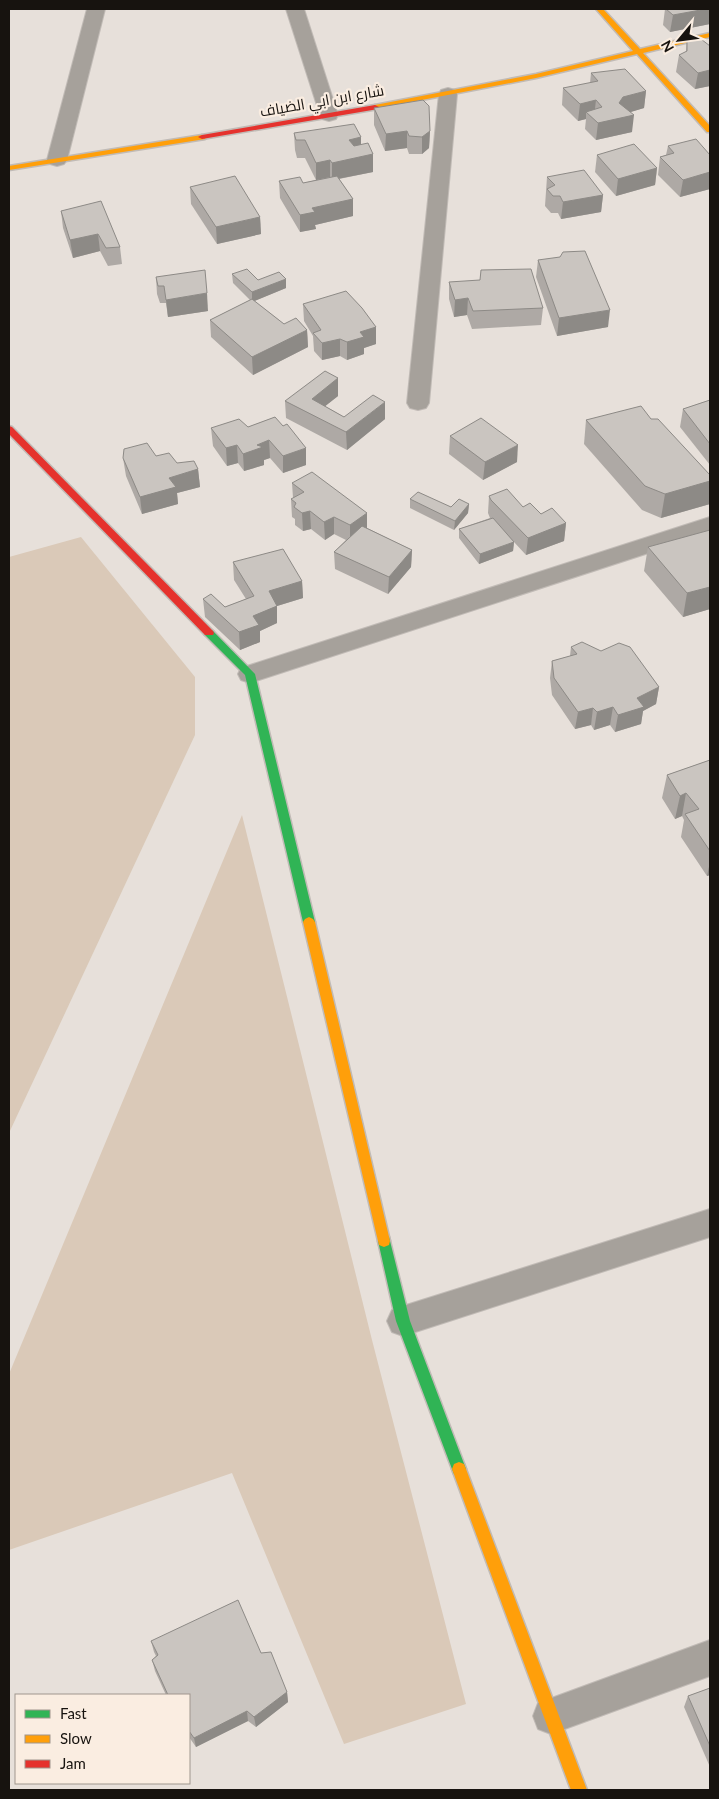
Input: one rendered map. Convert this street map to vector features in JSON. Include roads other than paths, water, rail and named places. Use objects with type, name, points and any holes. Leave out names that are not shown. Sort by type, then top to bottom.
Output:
[{"type":"street","points":[[57,160],[96,9]]},
{"type":"street","points":[[295,9],[329,115]]},
{"type":"street","points":[[599,9],[710,130]]},
{"type":"street","name":"شارع ابن ابي الضياف","points":[[9,168],[448,94],[639,54],[710,35]]},
{"type":"street","points":[[418,403],[448,94]]},
{"type":"street","points":[[9,429],[250,674],[403,1321],[579,1790]]},
{"type":"street","points":[[250,674],[710,525]]},
{"type":"street","points":[[403,1321],[710,1223]]},
{"type":"street","points":[[551,1716],[710,1658]]}]
